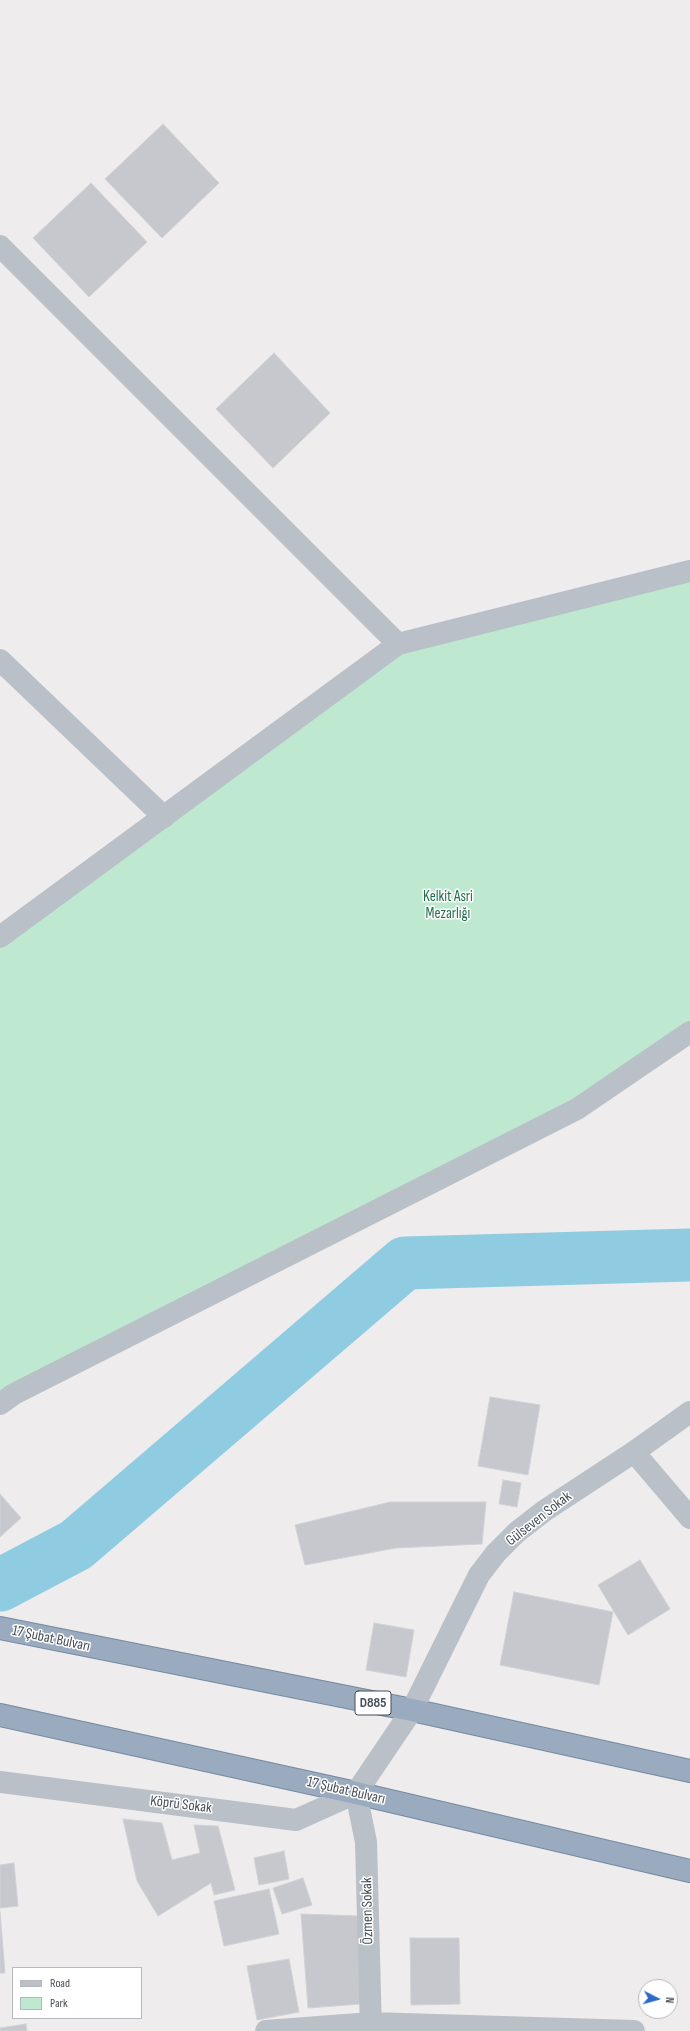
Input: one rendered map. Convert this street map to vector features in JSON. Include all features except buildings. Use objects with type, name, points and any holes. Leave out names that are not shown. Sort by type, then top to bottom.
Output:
[{"type":"highway","name":"17 Şubat Bulvarı","points":[[0,1628],[54,1640],[412,1710],[690,1771]]},
{"type":"highway","name":"17 Şubat Bulvarı","points":[[0,1715],[356,1793],[690,1872]]},
{"type":"street","points":[[0,246],[398,644]]},
{"type":"street","points":[[0,937],[398,644],[690,570]]},
{"type":"street","points":[[0,660],[164,817]]},
{"type":"street","points":[[0,1404],[21,1391],[577,1109],[690,1032]]},
{"type":"street","name":"Gülseven Sokak","points":[[356,1793],[412,1710],[479,1575],[496,1553],[516,1532],[544,1511],[634,1452],[690,1412]]},
{"type":"street","points":[[634,1452],[690,1518]]},
{"type":"street","name":"Köprü Sokak","points":[[0,1782],[296,1820],[356,1793]]},
{"type":"street","name":"Özmen Sokak","points":[[356,1793],[366,1842],[371,2027]]},
{"type":"street","points":[[266,2031],[371,2027],[634,2031]]},
{"type":"green space","name":"Kelkit Asri Mezarlığı","points":[[690,571],[690,1032],[577,1109],[0,1404],[0,937],[398,644]]},
{"type":"waterway","points":[[0,1585],[76,1545],[405,1263],[690,1255]]}]
